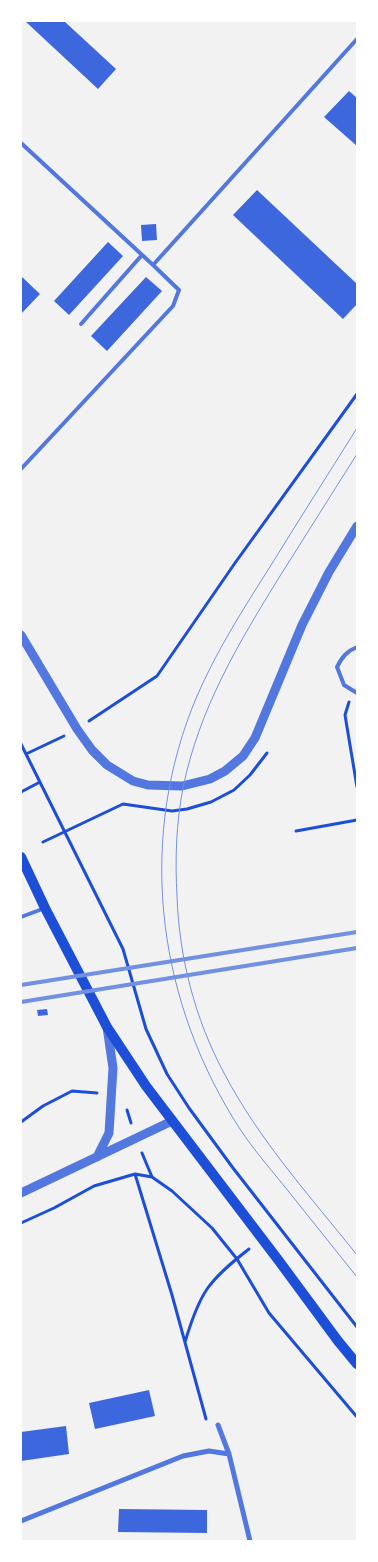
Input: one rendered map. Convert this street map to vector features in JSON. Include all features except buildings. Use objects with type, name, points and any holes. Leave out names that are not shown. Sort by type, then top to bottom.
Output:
[{"type":"main road","points":[[21,857],[45,908],[107,1027],[146,1086],[357,1364]]},
{"type":"street","points":[[21,635],[77,729],[92,750],[107,765],[133,781],[148,785],[172,787],[192,785],[210,779],[225,771],[243,756],[255,738],[302,625],[329,572],[357,526]]},
{"type":"street","points":[[96,1158],[109,1133],[112,1098],[113,1068],[107,1027]]},
{"type":"street","points":[[21,1193],[172,1121]]},
{"type":"street","points":[[218,1425],[229,1454],[250,1541]]},
{"type":"street","points":[[21,1521],[182,1456],[209,1452],[229,1454]]},
{"type":"lane","points":[[153,265],[357,39]]},
{"type":"lane","points":[[21,143],[179,290],[174,306],[21,469]]},
{"type":"lane","points":[[81,324],[142,255]]},
{"type":"lane","points":[[355,691],[344,685],[337,667],[342,658],[350,650],[357,647]]},
{"type":"lane","points":[[21,917],[45,908]]},
{"type":"path","points":[[26,754],[67,735],[157,676],[235,563],[357,394]]},
{"type":"path","points":[[355,691],[345,715],[357,787]]},
{"type":"path","points":[[21,744],[123,949],[146,1029],[167,1074],[222,1153],[357,1327]]},
{"type":"path","points":[[21,792],[40,782]]},
{"type":"path","points":[[43,842],[123,804],[159,810],[187,809]]},
{"type":"path","points":[[296,831],[357,820]]},
{"type":"path","points":[[21,1122],[43,1106],[72,1091],[95,1092],[112,1098]]},
{"type":"path","points":[[21,1223],[54,1208],[94,1186],[135,1174],[152,1177],[172,1191],[212,1228],[237,1259],[269,1313],[357,1417]]},
{"type":"path","points":[[135,1174],[172,1295],[205,1418],[218,1425]]},
{"type":"path","points":[[185,1342],[200,1299],[218,1275],[262,1240]]},
{"type":"tram line","points":[[357,428],[239,616],[204,680],[178,749],[167,803],[162,857],[164,911],[172,965],[186,1018],[207,1069],[233,1118],[245,1136],[357,1277]]},
{"type":"tram line","points":[[357,454],[249,627],[210,704],[199,731],[183,788],[177,828],[176,869],[178,919],[185,965],[197,1009],[214,1052],[238,1098],[269,1144],[357,1255]]},
{"type":"railway","points":[[21,985],[357,932]]},
{"type":"railway","points":[[21,1002],[357,948]]}]
